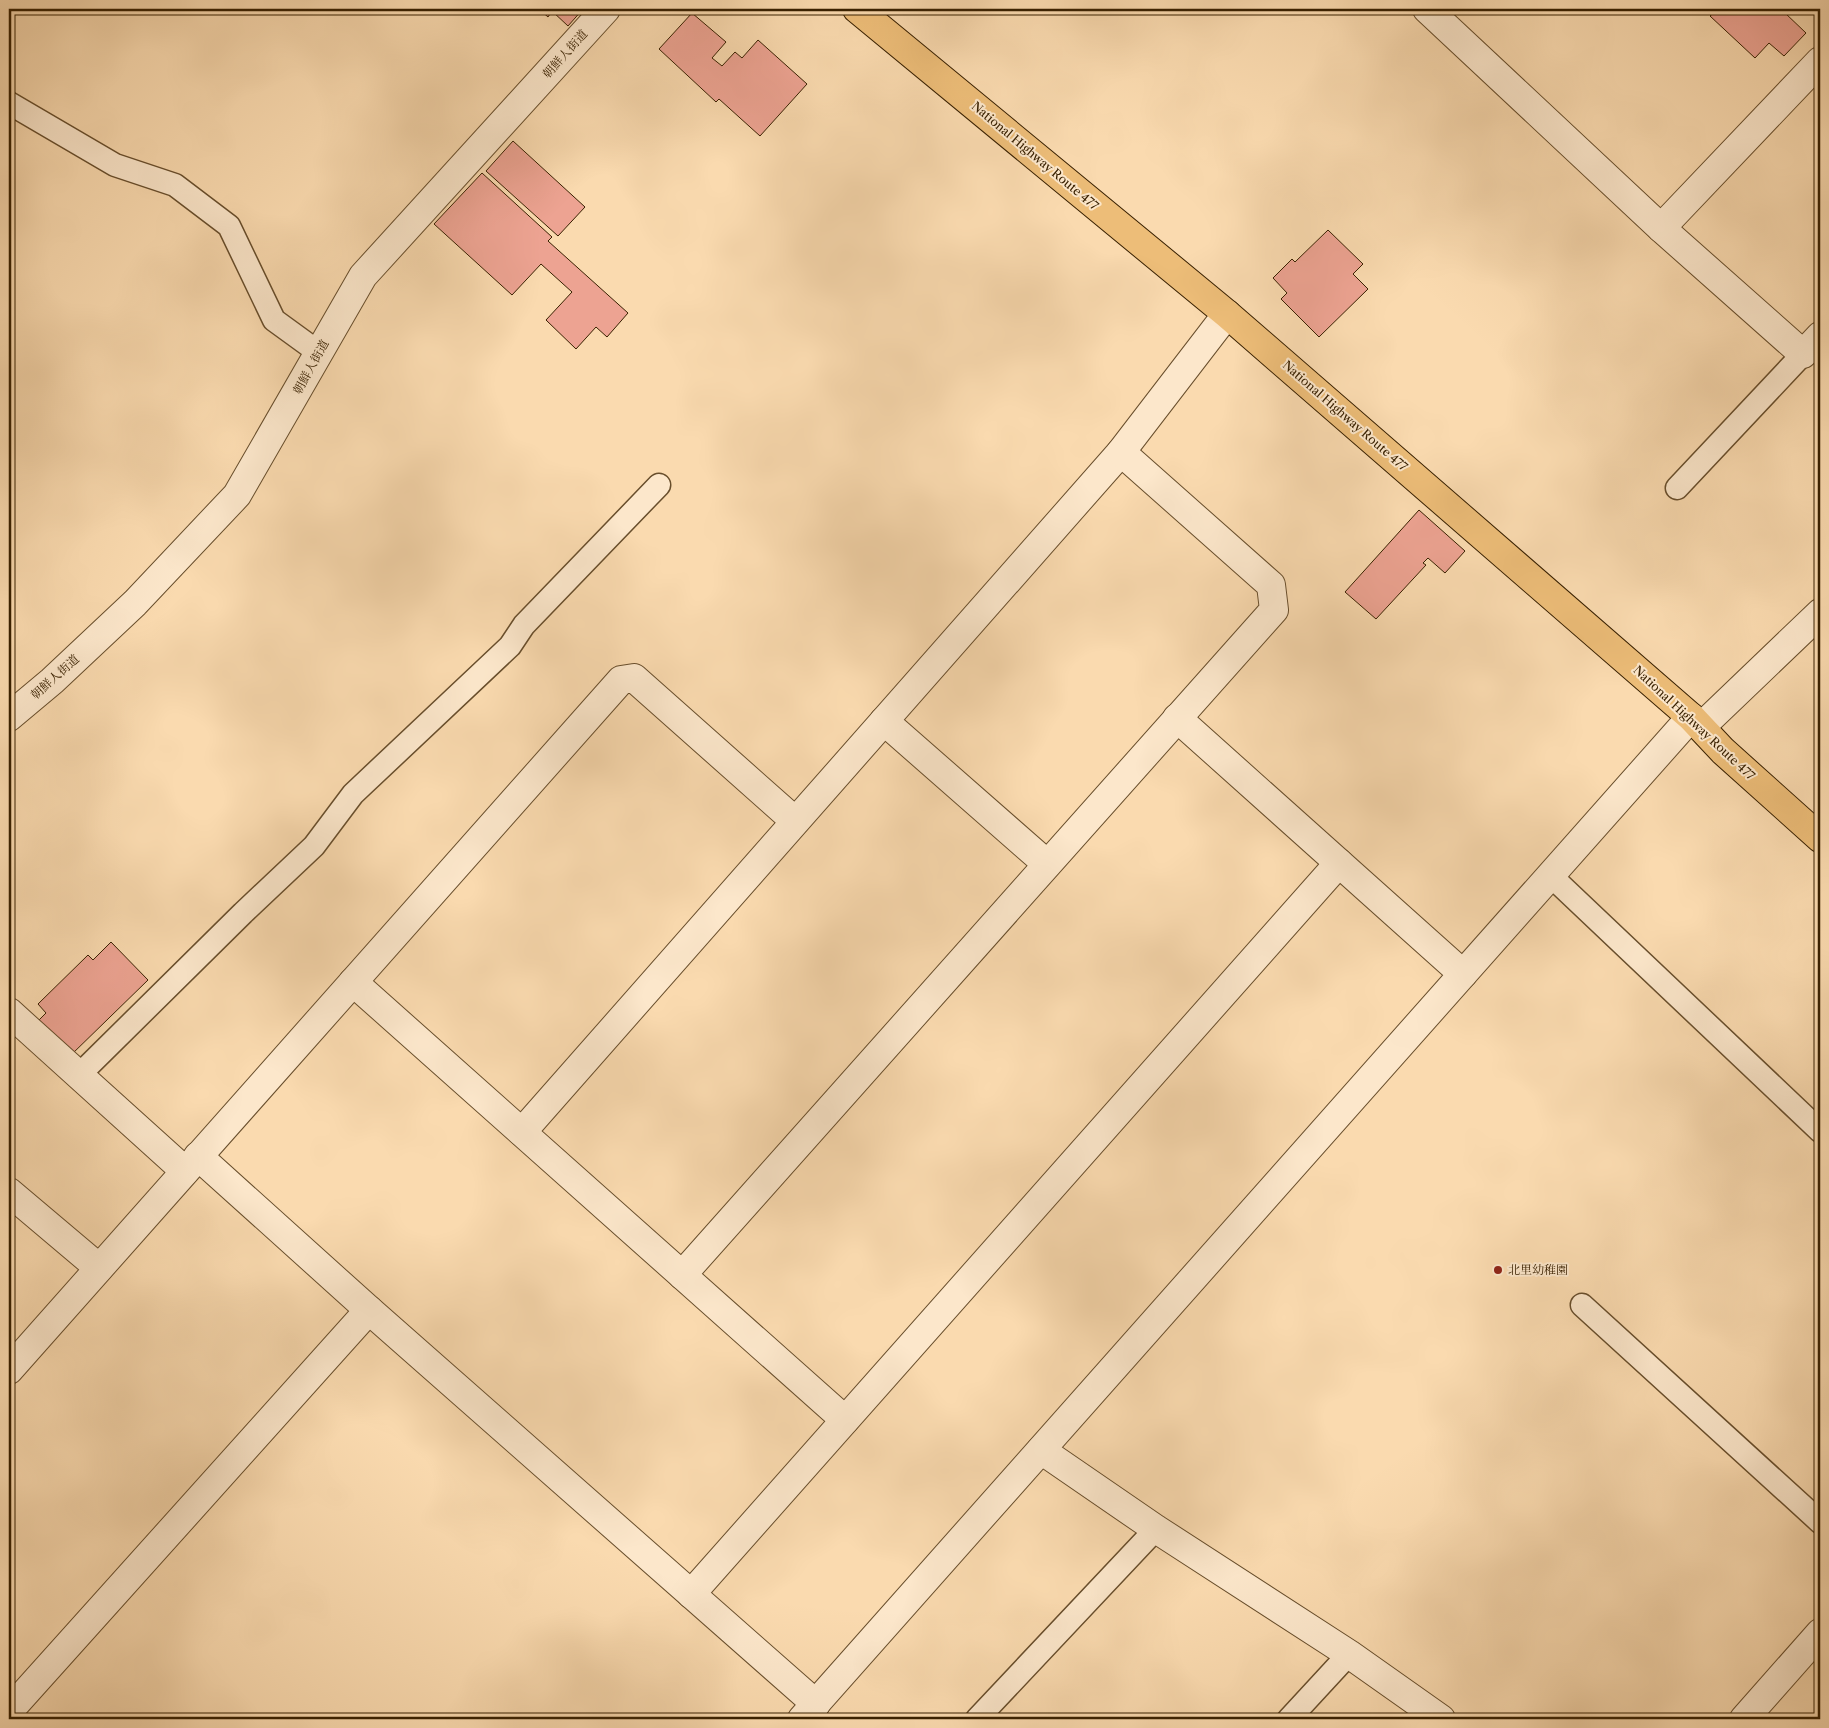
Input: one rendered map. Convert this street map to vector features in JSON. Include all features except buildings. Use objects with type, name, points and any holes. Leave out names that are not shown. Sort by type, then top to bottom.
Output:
[{"type":"highway","name":"National Highway Route 477","points":[[857,9],[1227,314],[1696,722],[1723,751],[1820,838]]},
{"type":"street","name":"朝鮮人街道","points":[[9,718],[52,681],[135,603],[237,495],[363,276],[606,9]]},
{"type":"street","points":[[1427,9],[1661,228],[1812,345]]},
{"type":"street","points":[[1661,228],[1820,61]]},
{"type":"street","points":[[522,1132],[1121,452],[1227,314]]},
{"type":"street","points":[[682,1274],[1274,610],[1271,585],[1121,452]]},
{"type":"street","points":[[9,1012],[79,1075],[192,1164],[368,1310],[691,1594],[809,1712],[1551,876],[1696,722],[1820,613]]},
{"type":"street","points":[[9,1370],[621,680],[634,678],[795,821]]},
{"type":"street","points":[[1178,718],[1463,974]]},
{"type":"street","points":[[884,720],[1047,864]]},
{"type":"street","points":[[691,1594],[1340,863]]},
{"type":"street","points":[[353,982],[845,1420]]},
{"type":"street","points":[[9,1192],[99,1268]]},
{"type":"street","points":[[9,1711],[368,1310]]},
{"type":"street","points":[[1041,1450],[1156,1529],[1349,1654],[1441,1719]]},
{"type":"street","points":[[1744,1719],[1820,1633]]},
{"type":"lane","points":[[9,103],[115,165],[175,185],[229,226],[274,320],[318,352]]},
{"type":"lane","points":[[1677,488],[1812,345]]},
{"type":"lane","points":[[79,1075],[243,913],[314,846],[353,794],[510,646],[524,625],[659,485]]},
{"type":"lane","points":[[1551,876],[1820,1132]]},
{"type":"lane","points":[[1582,1305],[1820,1522]]},
{"type":"lane","points":[[977,1719],[1156,1529]]},
{"type":"lane","points":[[1289,1719],[1349,1654]]},
{"type":"place","name":"北里幼稚園","points":[[1498,1270]]}]
